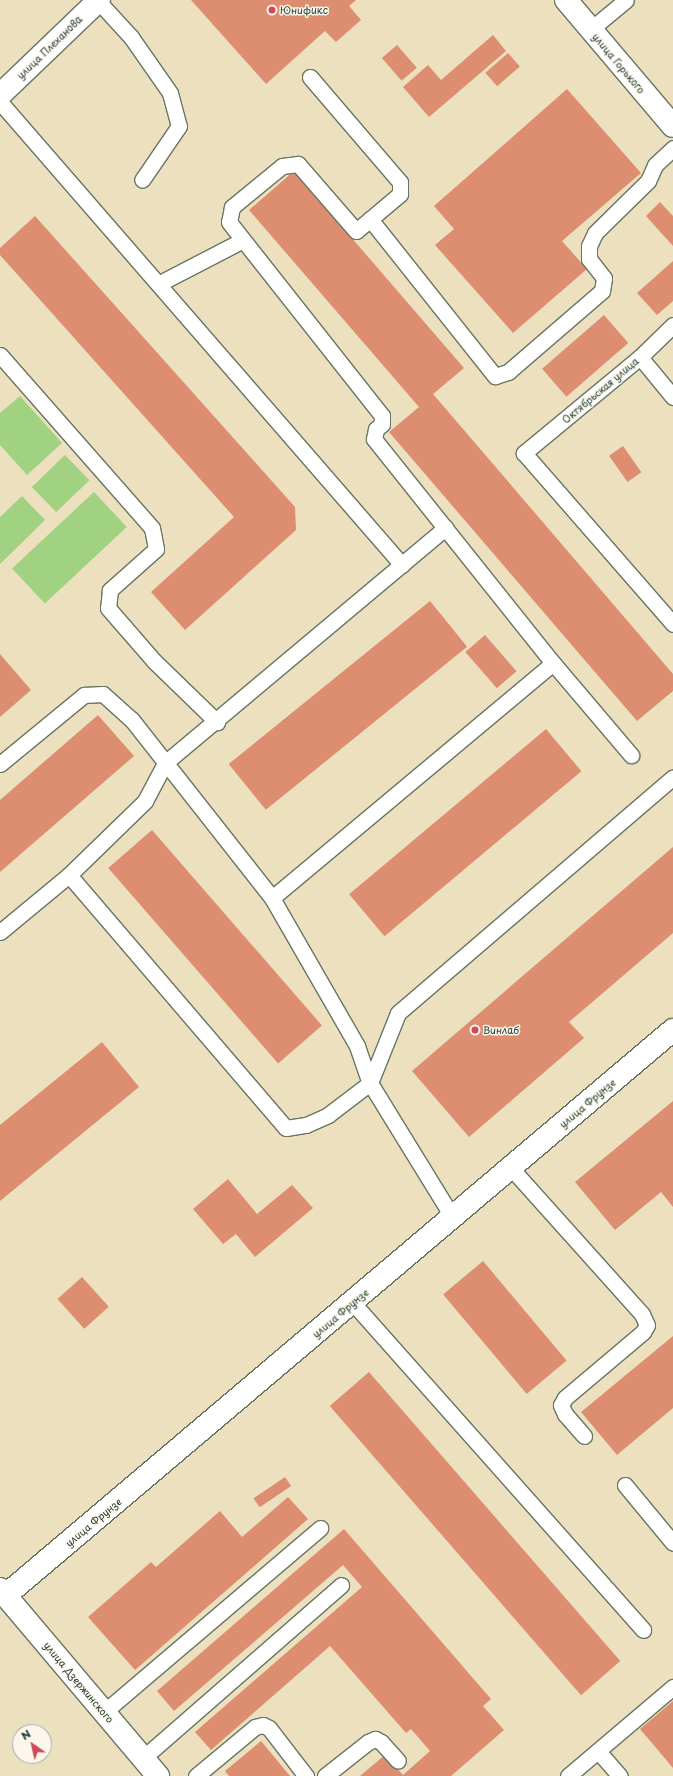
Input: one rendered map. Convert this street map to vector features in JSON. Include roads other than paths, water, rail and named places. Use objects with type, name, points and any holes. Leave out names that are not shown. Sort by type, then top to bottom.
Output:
[{"type":"street","name":"улица Горького","points":[[566,0],[673,126]]},
{"type":"street","name":"улица Плеханова","points":[[0,95],[98,1]]},
{"type":"street","name":"улица Фрунзе","points":[[3,1592],[353,1303],[673,1030]]},
{"type":"street","name":"улица Дзержинского","points":[[3,1592],[158,1776]]},
{"type":"lane","points":[[591,29],[626,0]]},
{"type":"lane","points":[[98,1],[131,37],[170,92],[179,126],[142,180]]},
{"type":"lane","points":[[310,77],[400,182],[400,194],[356,232],[298,164],[282,166],[232,207],[229,222],[382,416],[382,424],[376,429],[374,439],[553,663],[631,755]]},
{"type":"lane","points":[[0,102],[160,283],[402,565]]},
{"type":"lane","points":[[370,220],[496,376],[508,372],[602,291],[604,278],[589,260],[590,246],[595,233],[648,181],[655,165],[673,148]]},
{"type":"lane","points":[[160,283],[243,240]]},
{"type":"lane","name":"Октябрьская улица","points":[[673,325],[640,357],[524,453],[673,624]]},
{"type":"lane","points":[[0,354],[152,528],[156,549],[110,590],[108,608],[154,661],[217,722]]},
{"type":"lane","points":[[640,357],[673,397]]},
{"type":"lane","points":[[0,932],[68,875],[145,801],[165,763],[217,722],[445,528]]},
{"type":"lane","points":[[272,898],[553,663]]},
{"type":"lane","points":[[0,764],[84,694],[103,694],[132,720],[272,898],[357,1046],[370,1083],[453,1218]]},
{"type":"lane","points":[[68,875],[286,1128],[306,1125],[328,1115],[370,1083],[398,1013],[673,777]]},
{"type":"lane","points":[[512,1168],[642,1314],[647,1325],[643,1332],[565,1398],[561,1405],[565,1414],[584,1436]]},
{"type":"lane","points":[[353,1303],[643,1630]]},
{"type":"lane","points":[[626,1485],[673,1543]]},
{"type":"lane","points":[[104,1712],[320,1528]]},
{"type":"lane","points":[[143,1758],[341,1585]]},
{"type":"lane","points":[[568,1776],[673,1687]]},
{"type":"lane","points":[[196,1776],[255,1727],[263,1725],[269,1728],[306,1776]]},
{"type":"lane","points":[[325,1776],[368,1742],[375,1739],[381,1742],[398,1761]]},
{"type":"lane","points":[[598,1751],[620,1776]]},
{"type":"place","name":"Юнификс","points":[[272,10]]},
{"type":"place","name":"Винлаб","points":[[475,1030]]}]
